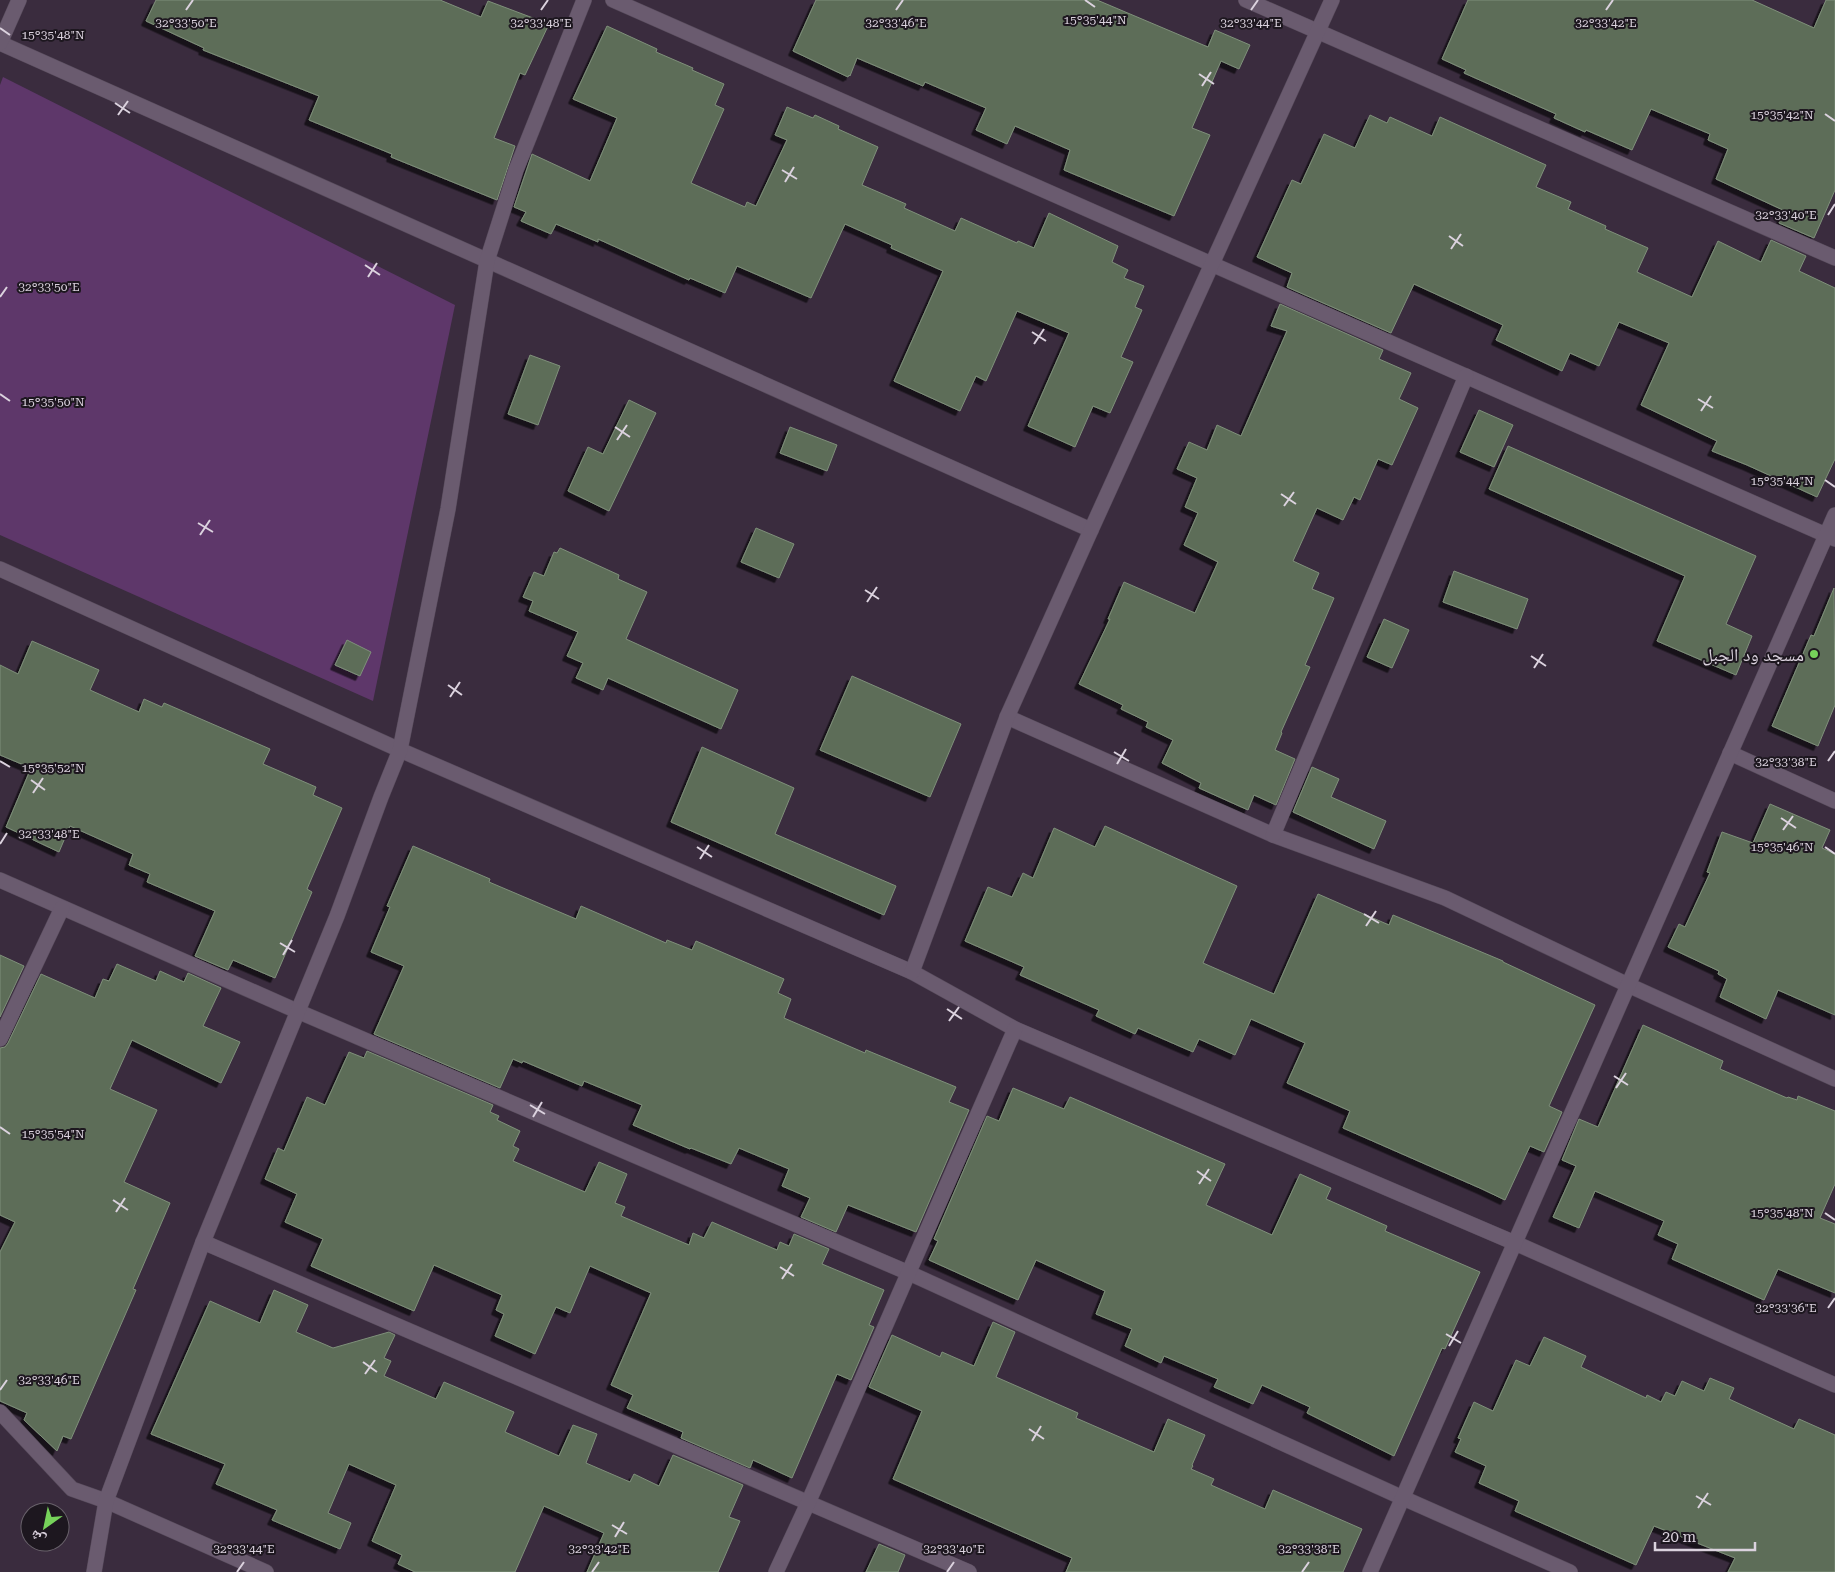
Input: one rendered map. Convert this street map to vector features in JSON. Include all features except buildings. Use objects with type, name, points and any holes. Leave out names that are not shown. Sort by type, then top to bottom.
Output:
[{"type":"street","points":[[19,0],[0,43],[1091,530]]},
{"type":"street","points":[[94,1572],[106,1501],[203,1242],[337,916],[400,750],[448,509],[487,261],[516,170],[584,0]]},
{"type":"street","points":[[613,0],[1831,537]]},
{"type":"street","points":[[1246,0],[1835,258]]},
{"type":"street","points":[[912,972],[1007,718],[1332,0]]},
{"type":"street","points":[[1273,835],[1466,376]]},
{"type":"street","points":[[1370,1572],[1730,753],[1831,537],[1835,515]]},
{"type":"street","points":[[0,569],[400,750],[912,972],[1015,1029],[1515,1243],[1835,1385]]},
{"type":"street","points":[[1007,718],[1273,835],[1445,898],[1628,986],[1835,1079]]},
{"type":"street","points":[[1730,753],[1835,801]]},
{"type":"street","points":[[0,880],[298,1011],[909,1273],[1402,1498],[1570,1572]]},
{"type":"street","points":[[0,1039],[62,908]]},
{"type":"street","points":[[776,1572],[1015,1029]]},
{"type":"street","points":[[203,1242],[969,1572]]},
{"type":"street","points":[[0,1412],[72,1489],[106,1501],[266,1572]]},
{"type":"shaded area","points":[[3,77],[455,305],[373,701],[0,535],[0,85]]},
{"type":"place","name":"مسجد ود الجبل","points":[[1814,654]]}]
